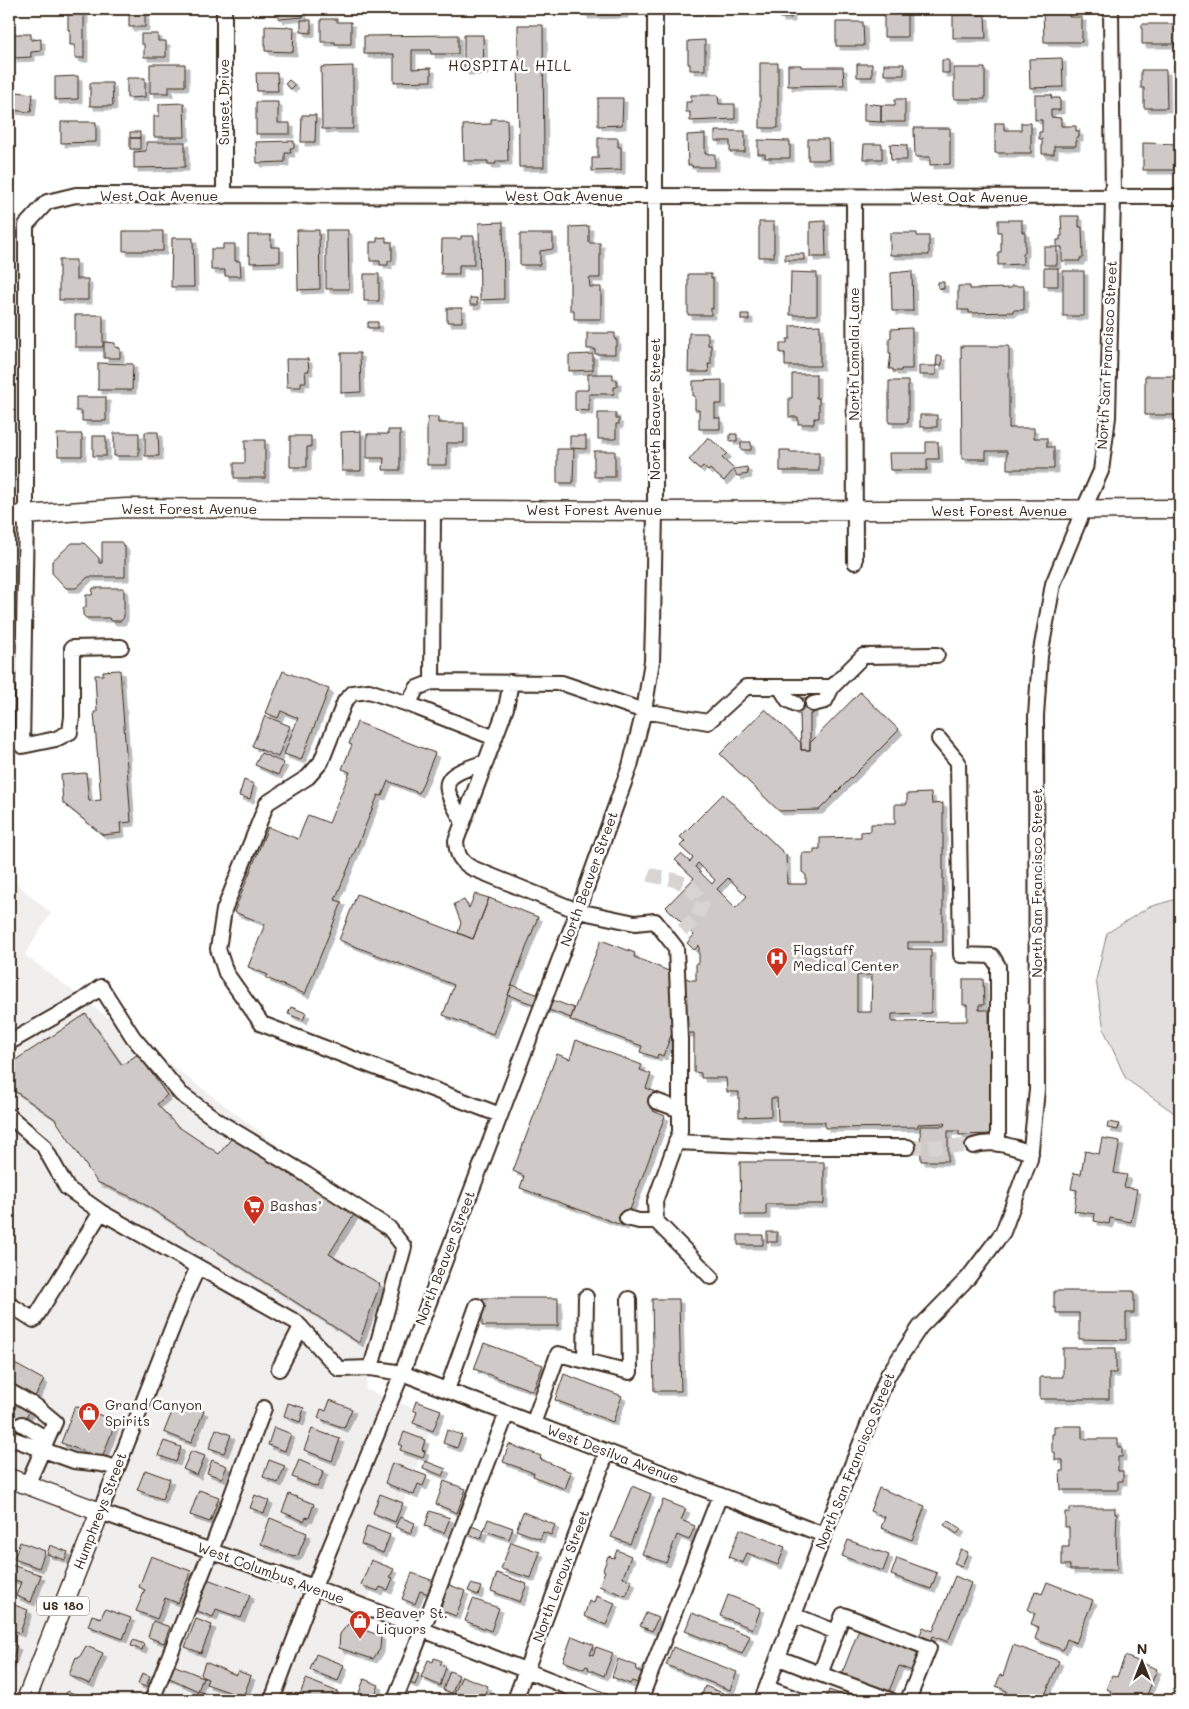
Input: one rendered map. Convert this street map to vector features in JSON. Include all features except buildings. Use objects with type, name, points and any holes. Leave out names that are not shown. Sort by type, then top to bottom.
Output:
[{"type":"main road","name":"West Forest Avenue","points":[[18,515],[126,508],[655,511],[1082,511],[1180,509]]},
{"type":"main road","points":[[9,1478],[100,1512]]},
{"type":"main road","name":"Humphreys Street","points":[[26,1700],[100,1512]]},
{"type":"street","name":"Sunset Drive","points":[[224,9],[224,196]]},
{"type":"street","name":"North Beaver Street","points":[[272,1700],[314,1587],[402,1373],[578,910],[630,766],[644,711],[652,661],[655,511],[655,9]]},
{"type":"street","name":"North San Francisco Street","points":[[765,1694],[824,1535],[888,1375],[920,1327],[968,1278],[1003,1232],[1030,1158],[1037,1090],[1036,716],[1040,656],[1053,584],[1082,511],[1101,471],[1108,417],[1113,198],[1112,9]]},
{"type":"street","name":"West Oak Avenue","points":[[18,515],[26,225],[47,202],[76,196],[1180,197]]},
{"type":"street","name":"North Lomalai Lane","points":[[854,197],[855,562]]},
{"type":"street","points":[[432,682],[433,509]]},
{"type":"street","points":[[18,515],[22,746],[56,739],[70,732],[72,716],[72,648],[121,647]]},
{"type":"street","points":[[813,704],[825,701],[832,686],[863,656],[937,655]]},
{"type":"street","points":[[408,704],[417,688],[432,682],[562,683],[644,711],[708,722],[746,687],[832,686]]},
{"type":"street","points":[[511,682],[506,708],[456,842],[457,854],[463,863],[578,910],[635,923],[655,922],[676,948],[680,1039],[680,1132],[655,1201],[656,1221],[711,1277]]},
{"type":"street","points":[[780,687],[788,700],[796,704]]},
{"type":"street","points":[[494,738],[408,704],[369,691],[354,693],[345,701],[321,762],[308,777],[267,803],[224,910],[218,949],[226,973],[262,1024],[500,1115]]},
{"type":"street","points":[[939,739],[958,762],[961,955],[992,956],[998,966],[998,1144]]},
{"type":"street","points":[[463,822],[449,796],[447,786],[452,776],[458,771],[486,762]]},
{"type":"street","points":[[9,1045],[10,1042],[82,1001],[102,987],[133,1037],[181,1094],[221,1123],[389,1228],[404,1247],[371,1368]]},
{"type":"street","points":[[656,1101],[680,1110]]},
{"type":"street","name":"West Desilva Avenue","points":[[9,1116],[44,1145],[67,1188],[101,1212],[296,1322],[339,1369],[371,1368],[402,1373],[824,1535]]},
{"type":"street","points":[[676,1142],[792,1147],[908,1147]]},
{"type":"street","points":[[973,1146],[982,1143],[1003,1144],[1031,1153]]},
{"type":"street","points":[[9,1304],[34,1320],[101,1212]]},
{"type":"street","points":[[627,1218],[639,1221],[656,1221]]},
{"type":"street","name":"Humphreys Street","points":[[100,1512],[198,1267]]},
{"type":"street","points":[[585,1361],[586,1297]]},
{"type":"street","points":[[533,1424],[558,1354],[630,1372],[629,1299]]},
{"type":"street","points":[[447,1390],[477,1306]]},
{"type":"street","points":[[280,1369],[301,1327]]},
{"type":"street","points":[[9,1391],[37,1407],[55,1422],[27,1485]]},
{"type":"street","points":[[152,1700],[211,1551],[264,1408]]},
{"type":"street","points":[[395,1700],[507,1414]]},
{"type":"street","points":[[22,1424],[45,1444],[74,1461],[102,1464],[117,1468]]},
{"type":"street","points":[[13,1439],[45,1444]]},
{"type":"street","name":"North Leroux Street","points":[[514,1700],[607,1452]]},
{"type":"street","points":[[640,1700],[720,1495]]},
{"type":"street","name":"West Columbus Avenue","points":[[100,1512],[314,1587],[601,1700]]},
{"type":"street","points":[[794,1615],[836,1632]]},
{"type":"street","points":[[820,1674],[843,1615],[929,1648],[908,1700]]},
{"type":"street","points":[[779,1658],[890,1700]]},
{"type":"street","points":[[765,1694],[799,1700]]},
{"type":"shaded area","points":[[9,877],[51,913],[25,955],[405,1241],[365,1389],[435,1417],[330,1700],[9,1700]]},
{"type":"shaded area","points":[[1180,898],[1180,1117],[1126,1079],[1104,1030],[1096,980],[1107,933],[1149,907]]},
{"type":"tunnel","points":[[649,875],[686,885],[692,889],[702,903],[697,918],[670,940]]},
{"type":"tunnel","points":[[908,1147],[973,1146]]},
{"type":"tunnel","points":[[9,1415],[22,1424]]},
{"type":"place","name":"Flagstaff Medical Center","points":[[777,977]]},
{"type":"place","name":"Bashas’","points":[[254,1225]]},
{"type":"place","name":"Grand Canyon Spirits","points":[[89,1432]]},
{"type":"place","name":"Beaver St. Liquors","points":[[360,1640]]},
{"type":"district","name":"HOSPITAL HILL","points":[[510,66]]}]
